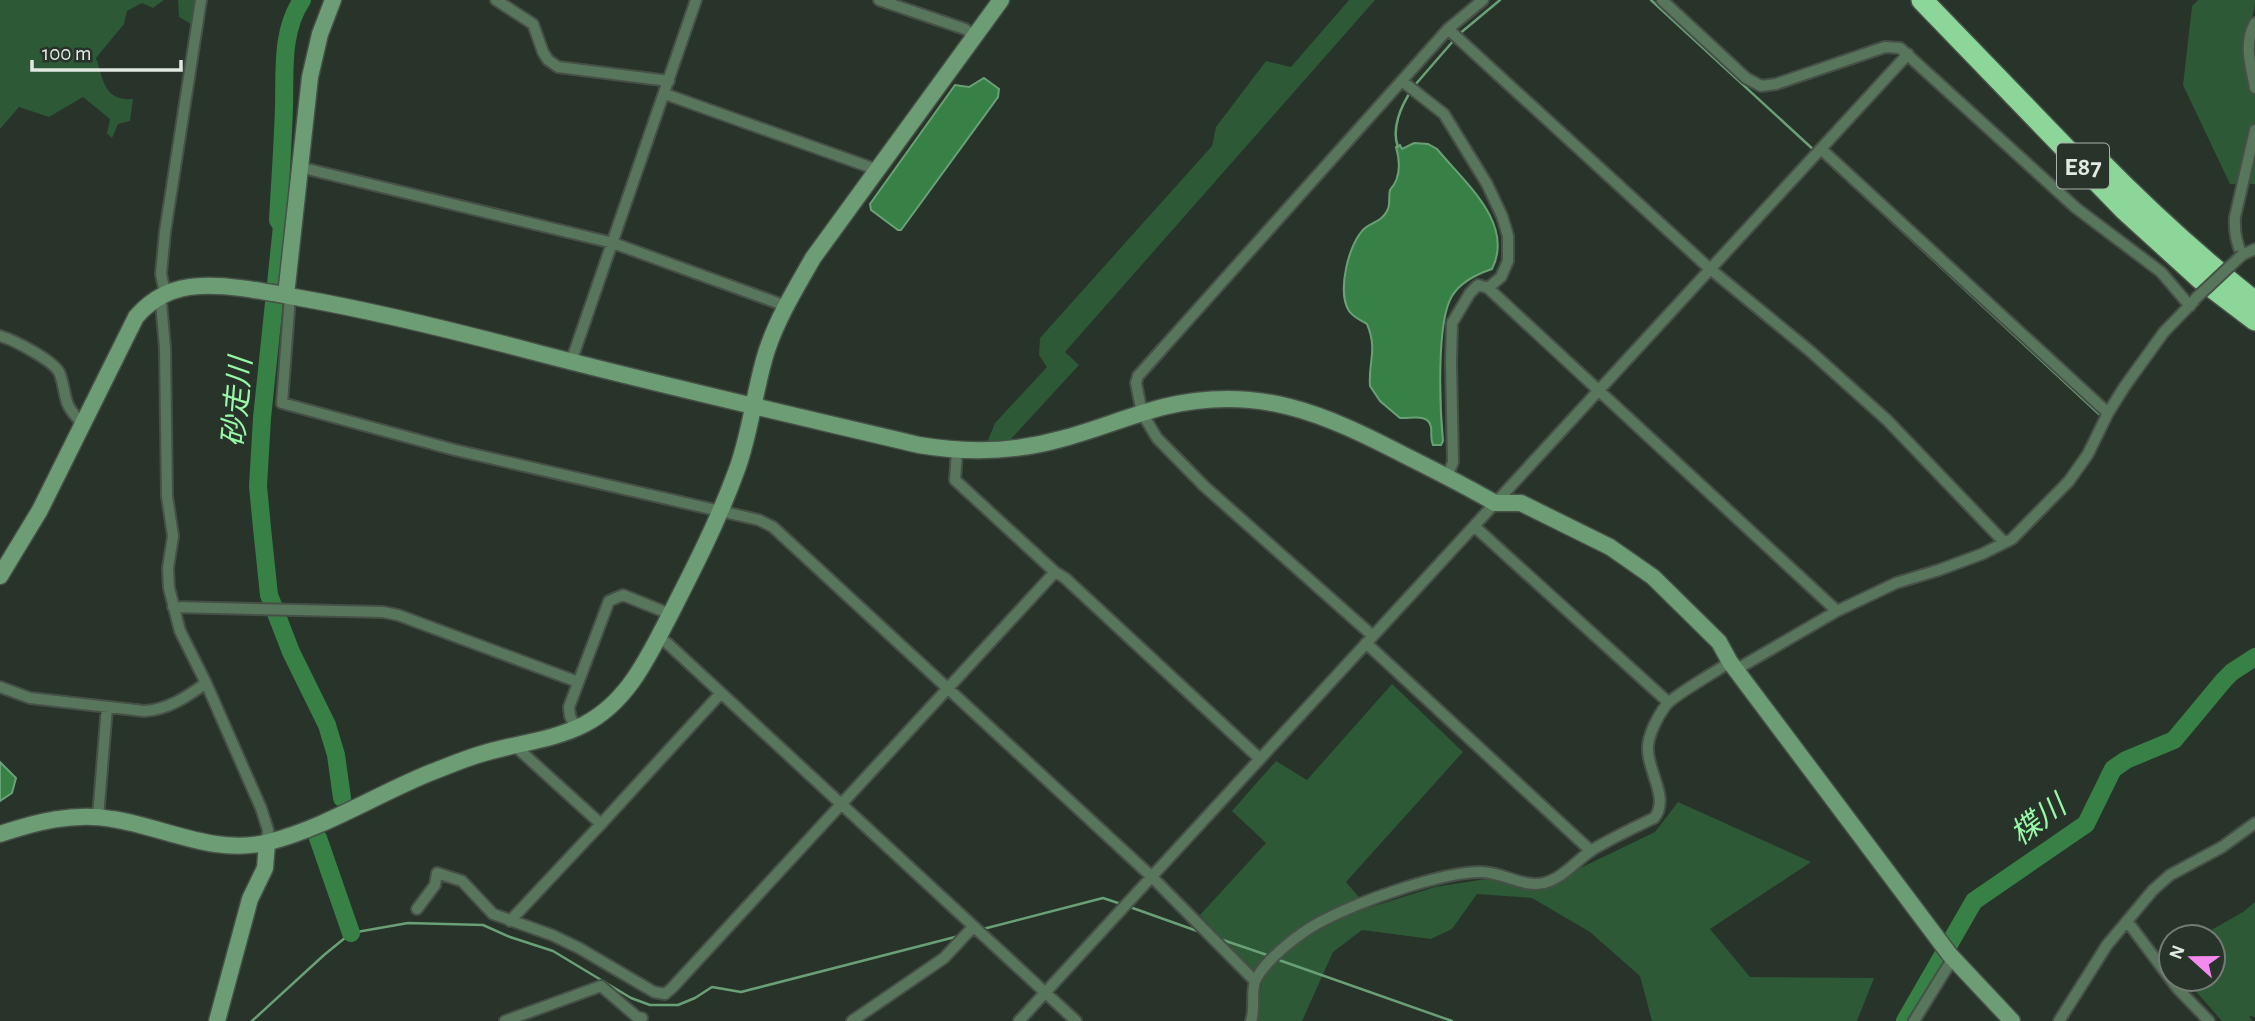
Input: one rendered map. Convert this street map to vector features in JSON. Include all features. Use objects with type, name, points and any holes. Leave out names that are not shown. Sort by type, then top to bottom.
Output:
[{"type":"highway","name":"E87","points":[[1922,0],[2124,209],[2202,279],[2255,320]]},
{"type":"highway","name":"E87","points":[[1942,0],[2136,200],[2201,259],[2255,302]]},
{"type":"street","points":[[201,0],[165,232],[161,274],[167,496],[173,536],[169,578],[180,631],[206,683],[268,830],[265,868],[250,899],[217,1021]]},
{"type":"street","points":[[333,0],[314,55],[281,295],[282,403],[455,450],[759,520],[773,527],[1152,876],[1255,981]]},
{"type":"street","points":[[496,0],[533,24],[542,52],[558,66],[669,81]]},
{"type":"street","points":[[570,362],[696,0]]},
{"type":"street","points":[[879,0],[965,29],[975,36]]},
{"type":"street","points":[[0,834],[48,821],[98,817],[133,823],[199,842],[220,845],[267,843],[314,828],[424,776],[481,754],[545,740],[576,728],[605,712],[636,678],[696,567],[721,512],[737,469],[766,351],[786,306],[813,258],[1001,0]]},
{"type":"street","points":[[1483,0],[1447,29],[1138,376],[1136,383],[1142,413],[1157,438],[1204,486],[1370,639],[1591,851]]},
{"type":"street","points":[[1662,0],[1746,78],[1761,86],[1776,84],[1885,47],[1896,47],[1908,54],[2076,208],[2161,272],[2192,302]]},
{"type":"street","points":[[2255,23],[2248,39],[2248,50],[2255,88]]},
{"type":"street","points":[[1447,29],[1710,268],[1810,351],[1887,420],[2004,542]]},
{"type":"street","points":[[1019,1021],[1908,54]]},
{"type":"street","points":[[1402,81],[1444,114],[1487,184],[1502,216],[1508,236],[1508,261],[1501,277],[1488,288]]},
{"type":"street","points":[[665,94],[878,170]]},
{"type":"street","points":[[2242,255],[2236,243],[2235,217],[2255,130]]},
{"type":"street","points":[[1821,149],[2108,413]]},
{"type":"street","points":[[299,167],[613,243],[786,306]]},
{"type":"street","points":[[1251,1021],[1255,981],[1282,949],[1324,920],[1435,879],[1479,872],[1532,884],[1544,883],[1557,877],[1591,851],[1654,818],[1659,812],[1660,802],[1647,749],[1653,728],[1668,702],[1837,611],[1896,583],[1982,554],[2013,538],[2068,481],[2088,454],[2108,413],[2164,332],[2242,255],[2255,249]]},
{"type":"street","points":[[0,576],[40,510],[136,317],[162,295],[202,285],[346,306],[753,406],[919,445],[957,450],[989,450],[1048,443],[1142,413],[1215,399],[1285,405],[1349,426],[1495,503],[1521,503],[1610,547],[1653,577],[1719,642],[1733,666],[1948,952],[2012,1021]]},
{"type":"street","points":[[1447,477],[1453,462],[1452,323],[1478,285],[1488,288],[1837,611]]},
{"type":"street","points":[[0,336],[22,346],[56,368],[70,411],[82,423]]},
{"type":"street","points":[[957,450],[955,480],[1259,758]]},
{"type":"street","points":[[1474,526],[1668,702]]},
{"type":"street","points":[[417,909],[435,885],[437,873],[462,881],[494,914],[552,935],[654,992],[664,994],[1055,572]]},
{"type":"street","points":[[576,728],[569,709],[606,606],[614,597],[623,594],[670,614]]},
{"type":"street","points":[[173,607],[383,612],[404,616],[578,682]]},
{"type":"street","points":[[659,638],[667,642],[1076,1021]]},
{"type":"street","points":[[0,687],[30,698],[144,712],[158,711],[206,683]]},
{"type":"street","points":[[510,921],[721,693]]},
{"type":"street","points":[[98,817],[107,707]]},
{"type":"street","points":[[515,746],[601,824]]},
{"type":"street","points":[[2059,1021],[2102,953],[2153,890],[2170,875],[2222,847],[2255,823]]},
{"type":"street","points":[[2127,921],[2178,989],[2209,1021]]},
{"type":"street","points":[[852,1021],[944,958],[973,927]]},
{"type":"street","points":[[1914,1021],[1948,952]]},
{"type":"street","points":[[505,1021],[603,983],[637,1017],[642,1018]]},
{"type":"shaded area","points":[[0,0],[164,0],[153,8],[142,3],[127,11],[124,24],[96,58],[104,82],[111,93],[123,99],[133,99],[130,121],[118,124],[112,138],[107,133],[110,119],[83,97],[49,117],[19,107],[0,129]]},
{"type":"shaded area","points":[[178,0],[196,0],[193,25],[179,17]]},
{"type":"shaded area","points":[[1349,0],[1375,0],[1065,352],[1079,365],[1011,439],[987,443],[995,423],[1047,367],[1039,355],[1040,338],[1212,146],[1216,127],[1266,61],[1291,67]]},
{"type":"shaded area","points":[[2198,0],[2255,0],[2243,52],[2248,82],[2255,87],[2255,184],[2230,184],[2183,85],[2192,6]]},
{"type":"shaded area","points":[[984,78],[999,89],[998,97],[901,230],[898,230],[871,210],[870,204],[955,85],[969,87]]},
{"type":"shaded area","points":[[1414,143],[1428,144],[1437,149],[1483,204],[1497,235],[1497,252],[1492,269],[1464,283],[1452,296],[1447,308],[1440,367],[1441,445],[1433,445],[1431,427],[1426,420],[1400,418],[1380,401],[1370,386],[1370,333],[1367,324],[1349,311],[1344,292],[1349,256],[1359,235],[1383,217],[1388,208],[1390,190],[1399,169],[1396,147],[1400,145],[1402,149]]},
{"type":"shaded area","points":[[1392,684],[1463,752],[1346,882],[1368,908],[1435,887],[1492,878],[1541,887],[1655,832],[1678,802],[1811,862],[1710,929],[1750,977],[1874,978],[1857,1021],[1652,1021],[1640,976],[1590,932],[1532,898],[1477,894],[1452,929],[1431,939],[1362,930],[1333,952],[1302,1021],[1254,1021],[1262,983],[1200,915],[1266,843],[1232,811],[1276,761],[1307,780]]},
{"type":"shaded area","points":[[0,762],[16,778],[12,793],[0,801]]},
{"type":"shaded area","points":[[2255,902],[2255,1017],[2249,1016],[2252,1021],[2222,1021],[2197,993],[2227,993],[2227,923],[2224,923]]},
{"type":"waterway","name":"砂走川","points":[[302,0],[295,12],[287,38],[278,220],[282,226],[262,418],[258,486],[269,595],[291,652],[327,725],[336,755],[342,798]]},
{"type":"waterway","points":[[1458,35],[1500,0]]},
{"type":"waterway","points":[[1651,0],[1816,152]]},
{"type":"waterway","points":[[1415,85],[1454,40]]},
{"type":"waterway","points":[[1398,147],[1398,118],[1411,91]]},
{"type":"waterway","points":[[1821,156],[2099,414]]},
{"type":"waterway","name":"楪川","points":[[1905,1021],[1974,901],[2086,824],[2113,769],[2126,760],[2174,740],[2224,680],[2255,657]]},
{"type":"waterway","name":"砂走川","points":[[318,838],[351,933]]},
{"type":"waterway","points":[[983,929],[1103,898],[1121,904]]},
{"type":"waterway","points":[[1127,906],[1200,932]]},
{"type":"waterway","points":[[252,1021],[351,933],[408,923],[483,925],[553,951],[631,998],[650,1005],[678,1005],[712,987],[741,992],[959,936]]},
{"type":"waterway","points":[[1220,939],[1270,956]]},
{"type":"waterway","points":[[1276,959],[1452,1021]]}]
